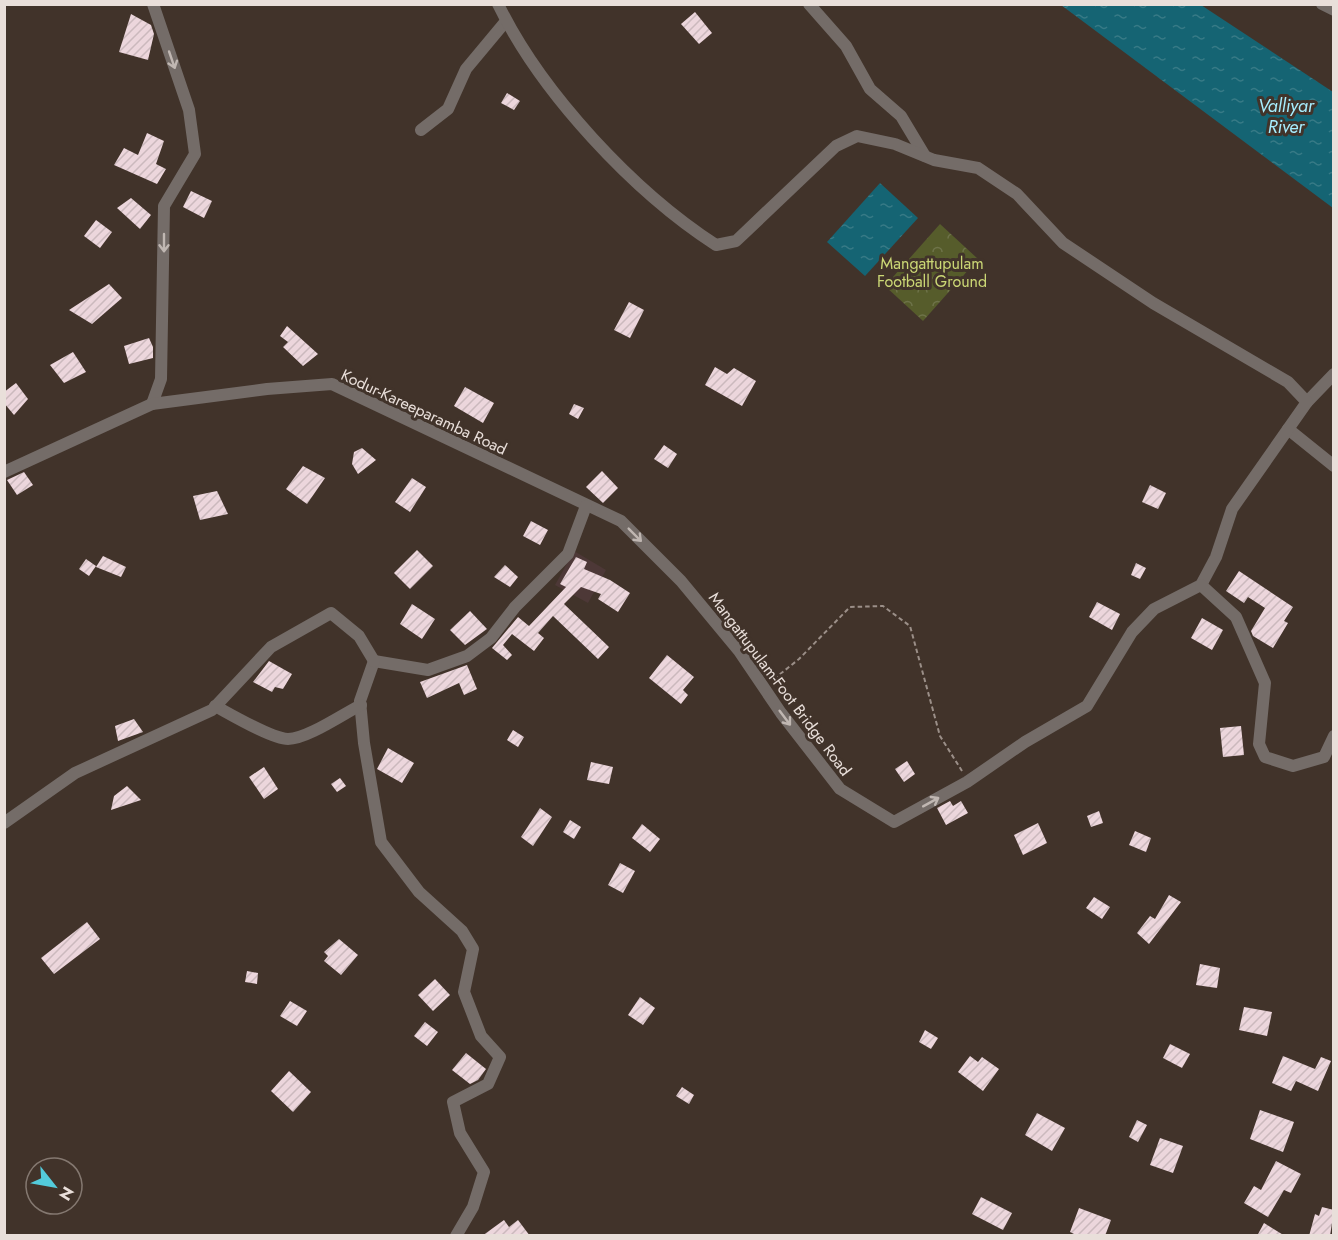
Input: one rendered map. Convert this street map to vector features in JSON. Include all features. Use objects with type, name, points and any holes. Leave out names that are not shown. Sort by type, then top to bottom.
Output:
[{"type":"street","points":[[152,404],[161,379],[164,206],[195,154],[189,110],[153,4]]},
{"type":"street","points":[[498,4],[506,21],[556,95],[626,171],[688,226],[716,245],[736,241],[836,146],[856,136],[896,144],[925,156],[978,168],[1017,194],[1063,243],[1153,303],[1288,382],[1307,402]]},
{"type":"street","points":[[809,4],[846,46],[870,89],[902,116],[925,156]]},
{"type":"street","points":[[1322,4],[1334,10]]},
{"type":"street","points":[[421,130],[448,109],[466,69],[506,21]]},
{"type":"street","points":[[1334,374],[1307,402],[1232,509],[1216,557],[1201,585],[1236,617],[1265,683],[1259,744],[1265,757],[1293,766],[1324,757],[1334,736]]},
{"type":"street","name":"Kodur-Kareeparamba Road","points":[[4,472],[152,404],[267,388],[332,384],[586,506]]},
{"type":"street","points":[[1288,429],[1334,466]]},
{"type":"street","points":[[374,662],[428,670],[467,656],[491,638],[514,607],[568,554],[586,506]]},
{"type":"street","name":"Mangattupulam-Foot Bridge Road","points":[[586,506],[621,521],[681,581],[739,651],[840,789],[894,822],[969,781],[1025,742],[1087,706],[1132,632],[1154,609],[1201,585]]},
{"type":"street","points":[[4,823],[75,773],[215,706],[271,647],[331,613],[359,636],[374,662],[361,705],[364,743],[381,842],[419,892],[462,931],[473,949],[464,992],[481,1036],[500,1057],[488,1084],[453,1102],[460,1133],[484,1172],[473,1207],[456,1236]]},
{"type":"street","points":[[215,706],[246,723],[288,739],[310,732],[361,705]]},
{"type":"path","points":[[764,688],[799,659],[850,607],[883,606],[910,626],[940,736],[969,781]]},
{"type":"shaded area","points":[[574,551],[606,570],[588,603],[555,585]]},
{"type":"green space","name":"Mangattupulam Football Ground","points":[[940,224],[978,259],[923,321],[885,286]]},
{"type":"water","name":"Valliyar River","points":[[1061,5],[1201,5],[1333,92],[1333,208]]},
{"type":"water","points":[[880,183],[918,218],[865,276],[827,242]]},
{"type":"building","points":[[695,12],[712,33],[699,44],[681,24]]},
{"type":"building","points":[[131,14],[151,25],[154,34],[148,60],[119,52]]},
{"type":"building","points":[[507,93],[520,101],[514,110],[501,103]]},
{"type":"building","points":[[147,133],[164,141],[156,164],[166,169],[157,184],[114,165],[124,148],[138,155]]},
{"type":"building","points":[[191,191],[212,201],[204,218],[183,207]]},
{"type":"building","points":[[131,198],[151,215],[140,229],[117,208]]},
{"type":"building","points":[[96,220],[112,232],[100,248],[84,236]]},
{"type":"building","points":[[109,284],[122,298],[92,324],[69,310]]},
{"type":"building","points":[[629,302],[644,310],[630,338],[614,330]]},
{"type":"building","points":[[287,326],[318,354],[303,366],[283,347],[288,342],[280,336]]},
{"type":"building","points":[[149,338],[153,347],[153,358],[129,364],[124,346]]},
{"type":"building","points":[[73,352],[86,372],[64,383],[50,365]]},
{"type":"building","points":[[715,367],[727,374],[734,368],[756,381],[742,406],[705,385]]},
{"type":"building","points":[[16,383],[28,399],[14,415],[4,403],[4,392]]},
{"type":"building","points":[[465,387],[494,403],[483,423],[454,406]]},
{"type":"building","points":[[574,404],[584,408],[578,419],[569,414]]},
{"type":"building","points":[[664,445],[677,454],[668,468],[654,459]]},
{"type":"building","points":[[362,448],[376,460],[358,474],[352,464],[354,452]]},
{"type":"building","points":[[303,466],[325,478],[307,504],[286,489]]},
{"type":"building","points":[[602,471],[618,488],[603,503],[586,487]]},
{"type":"building","points":[[24,472],[33,485],[17,495],[7,480]]},
{"type":"building","points":[[412,478],[426,487],[410,512],[395,502]]},
{"type":"building","points":[[1150,485],[1166,493],[1158,509],[1142,502]]},
{"type":"building","points":[[217,491],[228,514],[200,520],[193,496]]},
{"type":"building","points":[[531,521],[548,530],[540,545],[523,536]]},
{"type":"building","points":[[417,550],[433,566],[410,589],[394,573]]},
{"type":"building","points":[[103,556],[126,567],[121,577],[96,567]]},
{"type":"building","points":[[576,557],[587,562],[584,569],[610,580],[630,593],[618,612],[598,599],[601,594],[581,587],[564,604],[609,647],[598,659],[553,616],[538,633],[544,638],[534,651],[512,634],[503,645],[512,655],[507,660],[492,648],[518,617],[529,626],[566,587],[560,584]]},
{"type":"building","points":[[86,559],[96,566],[89,576],[79,569]]},
{"type":"building","points":[[1136,563],[1146,568],[1140,579],[1131,575]]},
{"type":"building","points":[[505,565],[518,577],[510,587],[494,577]]},
{"type":"building","points":[[1239,571],[1293,607],[1284,621],[1288,623],[1273,648],[1253,636],[1251,631],[1265,608],[1248,597],[1244,603],[1226,591]]},
{"type":"building","points":[[1097,602],[1120,614],[1112,630],[1089,617]]},
{"type":"building","points":[[412,604],[435,619],[422,639],[400,624]]},
{"type":"building","points":[[470,611],[487,629],[465,645],[450,630]]},
{"type":"building","points":[[1202,618],[1223,630],[1212,650],[1191,638]]},
{"type":"building","points":[[667,655],[694,677],[683,690],[688,695],[681,704],[649,678]]},
{"type":"building","points":[[269,661],[292,674],[283,689],[275,687],[272,692],[253,682]]},
{"type":"building","points":[[467,665],[477,689],[464,695],[459,683],[427,698],[420,682]]},
{"type":"building","points":[[134,719],[143,732],[118,741],[115,726]]},
{"type":"building","points":[[1241,726],[1244,755],[1223,757],[1220,728]]},
{"type":"building","points":[[513,730],[524,737],[518,747],[507,740]]},
{"type":"building","points":[[388,748],[414,763],[402,783],[377,769]]},
{"type":"building","points":[[907,761],[915,774],[904,782],[895,769]]},
{"type":"building","points":[[591,762],[613,767],[609,784],[587,780]]},
{"type":"building","points":[[264,767],[278,789],[264,799],[249,777]]},
{"type":"building","points":[[340,778],[346,786],[337,792],[331,784]]},
{"type":"building","points":[[127,786],[141,800],[111,810],[114,796]]},
{"type":"building","points":[[950,801],[953,806],[961,801],[968,813],[946,825],[937,808]]},
{"type":"building","points":[[540,808],[552,817],[533,846],[521,837]]},
{"type":"building","points":[[1099,811],[1103,823],[1091,827],[1087,816]]},
{"type":"building","points":[[570,820],[581,827],[574,839],[563,832]]},
{"type":"building","points":[[1038,823],[1047,843],[1023,855],[1014,835]]},
{"type":"building","points":[[642,824],[660,839],[650,852],[632,838]]},
{"type":"building","points":[[1135,831],[1151,838],[1146,852],[1129,845]]},
{"type":"building","points":[[620,863],[635,871],[623,893],[608,885]]},
{"type":"building","points":[[1169,895],[1181,902],[1149,944],[1137,933],[1150,916],[1155,919]]},
{"type":"building","points":[[1094,897],[1110,907],[1102,919],[1086,908]]},
{"type":"building","points":[[87,922],[100,939],[54,974],[41,958]]},
{"type":"building","points":[[339,939],[358,955],[341,975],[324,961],[328,956],[324,952]]},
{"type":"building","points":[[1200,964],[1220,968],[1217,988],[1196,985]]},
{"type":"building","points":[[247,971],[258,973],[257,984],[245,982]]},
{"type":"building","points":[[435,979],[450,995],[433,1011],[418,995]]},
{"type":"building","points":[[640,997],[655,1008],[643,1025],[628,1015]]},
{"type":"building","points":[[290,1001],[307,1011],[297,1026],[280,1016]]},
{"type":"building","points":[[1244,1007],[1272,1012],[1267,1036],[1239,1030]]},
{"type":"building","points":[[425,1022],[438,1032],[427,1046],[414,1036]]},
{"type":"building","points":[[925,1030],[938,1038],[931,1049],[919,1042]]},
{"type":"building","points":[[1170,1044],[1190,1054],[1182,1068],[1163,1058]]},
{"type":"building","points":[[466,1053],[486,1069],[478,1080],[470,1084],[452,1070]]},
{"type":"building","points":[[970,1056],[978,1062],[982,1057],[999,1069],[983,1091],[958,1072]]},
{"type":"building","points":[[1283,1056],[1315,1069],[1321,1057],[1331,1061],[1318,1091],[1296,1081],[1291,1091],[1272,1083]]},
{"type":"building","points":[[289,1071],[311,1092],[293,1112],[271,1091]]},
{"type":"building","points":[[682,1087],[694,1095],[689,1104],[676,1096]]},
{"type":"building","points":[[1260,1110],[1294,1122],[1283,1152],[1250,1139]]},
{"type":"building","points":[[1037,1113],[1065,1128],[1052,1151],[1025,1135]]},
{"type":"building","points":[[1137,1120],[1147,1125],[1138,1142],[1129,1137]]},
{"type":"building","points":[[1160,1138],[1183,1146],[1173,1173],[1150,1165]]},
{"type":"building","points":[[1276,1161],[1301,1174],[1291,1193],[1284,1190],[1268,1217],[1244,1203],[1254,1186],[1261,1190]]},
{"type":"building","points":[[981,1197],[1012,1213],[1003,1230],[972,1214]]},
{"type":"building","points":[[1322,1207],[1334,1210],[1330,1236],[1309,1236],[1315,1214],[1319,1216]]},
{"type":"building","points":[[1079,1208],[1111,1220],[1105,1236],[1078,1236],[1070,1232]]},
{"type":"building","points":[[504,1220],[509,1227],[518,1220],[530,1236],[482,1236]]},
{"type":"building","points":[[1264,1223],[1285,1236],[1257,1236]]}]
